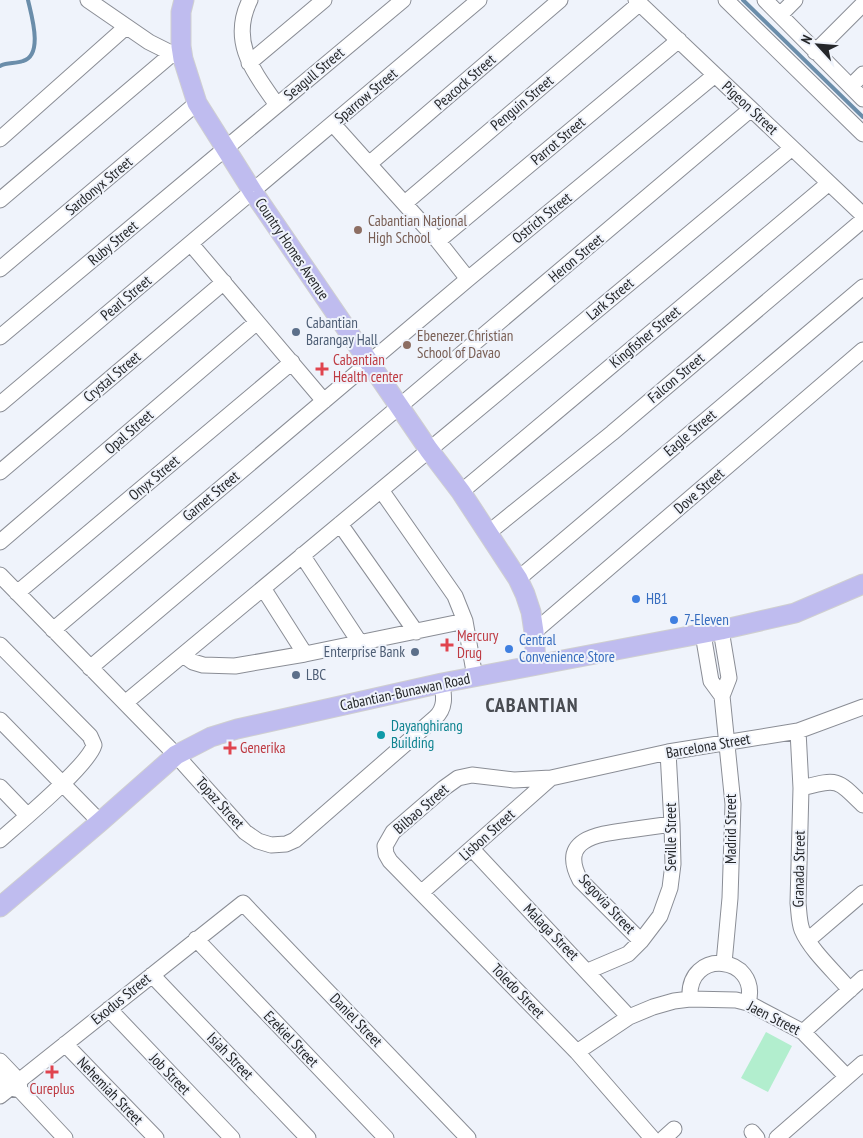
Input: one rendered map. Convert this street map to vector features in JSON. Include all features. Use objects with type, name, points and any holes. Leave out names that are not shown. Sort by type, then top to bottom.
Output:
[{"type":"main road","name":"Country Homes Avenue","points":[[184,0],[178,57],[198,103],[253,192],[429,450],[461,492],[518,579],[526,594],[534,632],[536,665]]},
{"type":"main road","name":"Cabantian-Bunawan Road","points":[[0,907],[176,755],[211,737],[237,729],[442,682],[712,632],[795,613],[863,584]]},
{"type":"street","points":[[0,200],[178,57],[126,27],[88,0]]},
{"type":"street","points":[[250,0],[243,17],[244,50],[249,63],[277,105]]},
{"type":"street","points":[[249,63],[324,0]]},
{"type":"street","name":"Seagull Street","points":[[225,149],[403,0]]},
{"type":"street","name":"Sparrow Street","points":[[253,192],[479,0]]},
{"type":"street","name":"Peacock Street","points":[[369,164],[560,0]]},
{"type":"street","points":[[726,0],[863,134]]},
{"type":"street","points":[[765,0],[863,98]]},
{"type":"street","points":[[780,15],[795,0]]},
{"type":"street","name":"Pigeon Street","points":[[638,2],[863,215]]},
{"type":"street","name":"Penguin Street","points":[[405,203],[638,2]]},
{"type":"street","points":[[815,52],[863,4]]},
{"type":"street","points":[[0,139],[126,27]]},
{"type":"street","name":"Parrot Street","points":[[438,241],[679,40]]},
{"type":"street","points":[[851,86],[863,74]]},
{"type":"street","name":"Ostrich Street","points":[[370,362],[715,75]]},
{"type":"street","name":"Sardonyx Street","points":[[0,269],[198,103]]},
{"type":"street","name":"Heron Street","points":[[90,668],[752,110]]},
{"type":"street","points":[[333,124],[405,203],[468,279]]},
{"type":"street","name":"Lark Street","points":[[125,703],[792,148]]},
{"type":"street","name":"Ruby Street","points":[[0,337],[225,149]]},
{"type":"street","name":"Kingfisher Street","points":[[461,492],[829,183]]},
{"type":"street","name":"Pearl Street","points":[[0,404],[253,192]]},
{"type":"street","name":"Falcon Street","points":[[488,533],[612,432],[863,220]]},
{"type":"street","points":[[191,244],[324,401]]},
{"type":"street","name":"Crystal Street","points":[[0,472],[224,282]]},
{"type":"street","name":"Eagle Street","points":[[518,579],[863,287]]},
{"type":"street","name":"Opal Street","points":[[0,542],[257,322]]},
{"type":"street","name":"Dove Street","points":[[534,632],[863,350]]},
{"type":"street","name":"Onyx Street","points":[[17,593],[292,362]]},
{"type":"street","name":"Garnet Street","points":[[53,630],[370,362]]},
{"type":"street","points":[[382,490],[447,582],[457,601],[465,622],[475,677]]},
{"type":"street","points":[[340,524],[416,632]]},
{"type":"street","points":[[302,556],[360,643]]},
{"type":"street","name":"Topaz Street","points":[[0,576],[176,755],[245,832],[252,838],[271,845],[286,844],[295,840],[439,714],[444,703],[442,682]]},
{"type":"street","points":[[263,588],[305,654]]},
{"type":"street","points":[[183,655],[193,662],[222,667],[305,654],[465,622]]},
{"type":"street","name":"Madrid Street","points":[[712,632],[729,678],[722,696],[728,742],[732,804],[730,898],[724,963]]},
{"type":"street","points":[[0,645],[93,738],[94,745],[92,751],[62,783],[0,840]]},
{"type":"street","name":"Barcelona Street","points":[[551,778],[668,752],[798,731],[862,709]]},
{"type":"street","points":[[0,720],[100,822]]},
{"type":"street","name":"Granada Street","points":[[798,731],[801,788],[798,903],[802,929],[808,940],[850,990]]},
{"type":"street","name":"Seville Street","points":[[588,971],[628,954],[641,941],[660,916],[670,888],[673,864],[668,752]]},
{"type":"street","name":"Bilbao Street","points":[[385,846],[394,832],[406,820],[458,778],[472,775],[514,780],[551,778]]},
{"type":"street","name":"Lisbon Street","points":[[422,892],[551,778]]},
{"type":"street","points":[[801,788],[837,782],[845,787],[863,805]]},
{"type":"street","points":[[0,787],[27,815]]},
{"type":"street","name":"Segovia Street","points":[[641,941],[580,880],[574,868],[574,858],[577,848],[583,842],[599,834],[672,824]]},
{"type":"street","name":"Toledo Street","points":[[385,846],[386,854],[390,861],[577,1052],[652,1138]]},
{"type":"street","name":"Malaga Street","points":[[472,849],[629,1017]]},
{"type":"street","points":[[808,940],[863,893]]},
{"type":"street","name":"Exodus Street","points":[[10,1087],[243,902]]},
{"type":"street","name":"Daniel Street","points":[[243,902],[468,1138]]},
{"type":"street","name":"Ezekiel Street","points":[[196,940],[386,1138]]},
{"type":"street","points":[[690,999],[691,985],[698,972],[710,964],[724,963],[735,967],[744,975],[750,991],[748,1003]]},
{"type":"street","name":"Isiah Street","points":[[152,974],[308,1138]]},
{"type":"street","points":[[804,1032],[863,978]]},
{"type":"street","name":"Jaen Street","points":[[577,1052],[629,1017],[653,1007],[690,999],[722,999],[748,1003],[804,1032],[847,1077]]},
{"type":"street","name":"Job Street","points":[[109,1009],[232,1138]]},
{"type":"street","name":"Nehemiah Street","points":[[65,1044],[156,1138]]},
{"type":"street","points":[[0,1061],[10,1087],[65,1138]]},
{"type":"street","points":[[777,1138],[863,1062]]},
{"type":"green space","points":[[766,1032],[792,1046],[768,1092],[741,1078]]},
{"type":"waterway","points":[[0,66],[23,61],[33,51],[35,43],[28,0]]},
{"type":"waterway","points":[[743,0],[863,117]]},
{"type":"place","name":"Cabantian National High School","points":[[358,230]]},
{"type":"place","name":"Cabantian Barangay Hall","points":[[296,332]]},
{"type":"place","name":"Ebenezer Christian School of Davao","points":[[407,345]]},
{"type":"place","name":"Cabantian Health center","points":[[322,369]]},
{"type":"place","name":"HB1","points":[[636,599]]},
{"type":"place","name":"7-Eleven","points":[[674,620]]},
{"type":"place","name":"Mercury Drug","points":[[447,645]]},
{"type":"place","name":"Central Convenience Store","points":[[509,649]]},
{"type":"place","name":"Enterprise Bank","points":[[415,652]]},
{"type":"place","name":"LBC","points":[[296,675]]},
{"type":"place","name":"Dayanghirang Building","points":[[381,735]]},
{"type":"place","name":"Generika","points":[[230,748]]},
{"type":"place","name":"Cureplus","points":[[52,1072]]},
{"type":"district","name":"CABANTIAN","points":[[532,705]]}]
